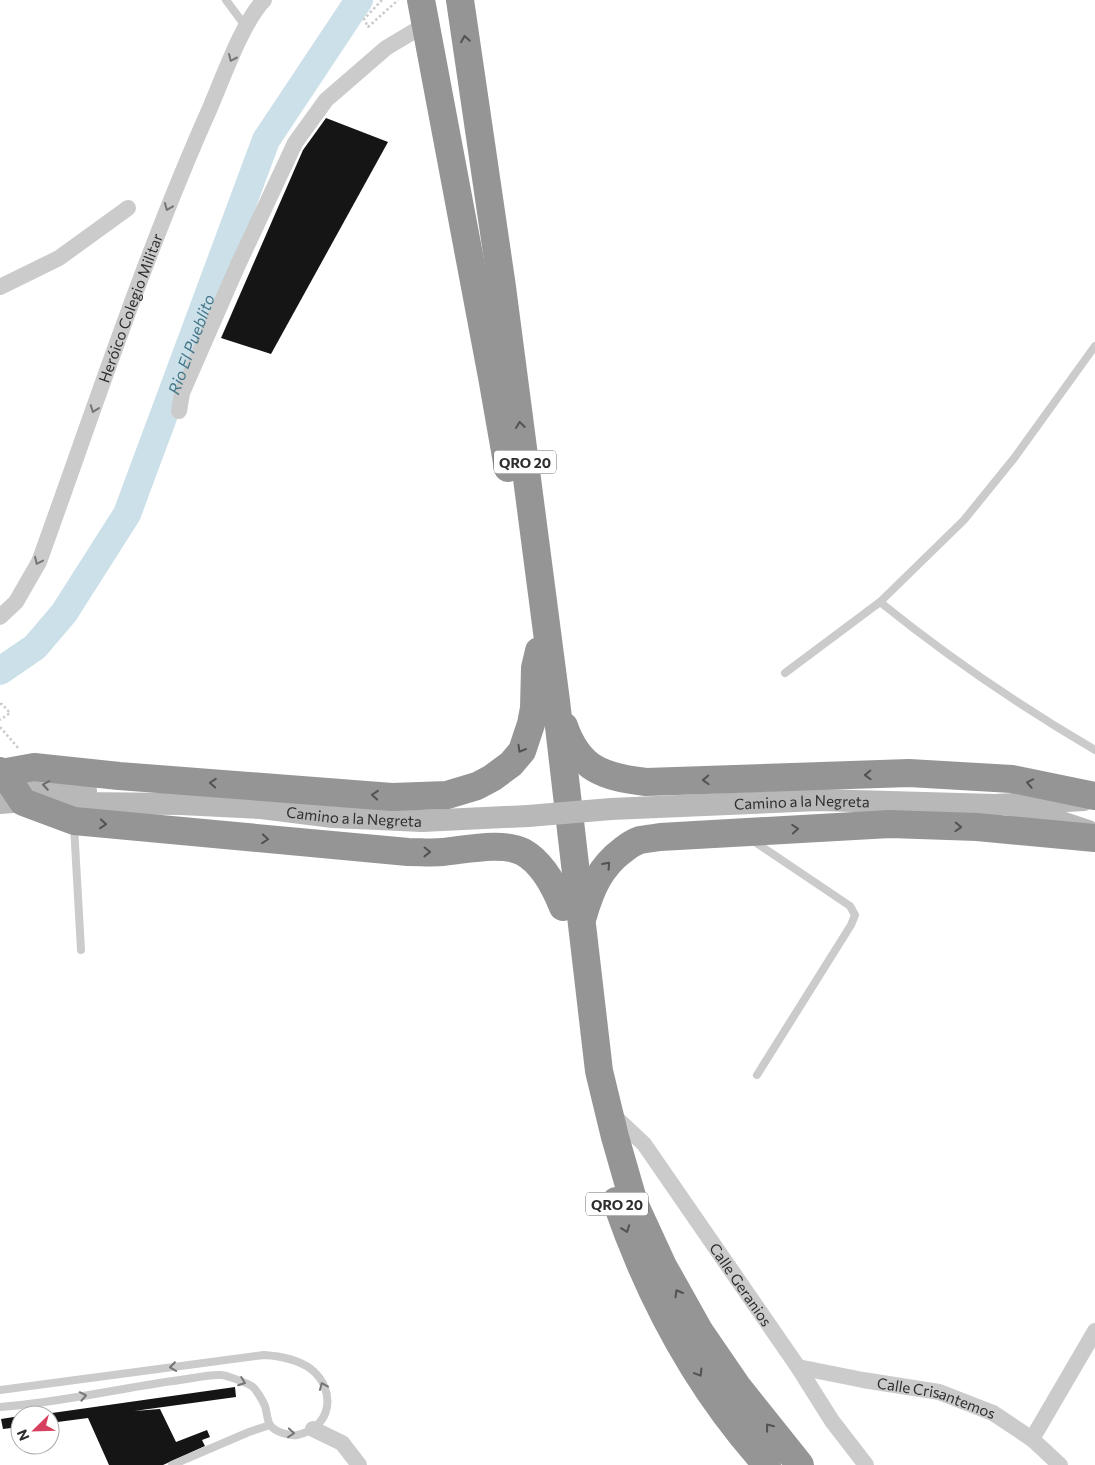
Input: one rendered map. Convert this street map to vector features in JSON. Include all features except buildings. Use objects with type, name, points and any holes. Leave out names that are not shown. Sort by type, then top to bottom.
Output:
[{"type":"highway","name":"QRO 20","points":[[441,0],[443,30],[492,377],[539,651],[572,916],[599,1072],[608,1110],[634,1203],[662,1266],[700,1332],[737,1386],[800,1465]]},
{"type":"highway","name":"QRO 20","points":[[460,0],[502,287],[556,701],[572,916],[589,1105],[608,1177],[628,1236],[654,1294],[712,1395],[767,1465]]},
{"type":"highway","points":[[478,0],[484,37],[502,287]]},
{"type":"highway","points":[[423,12],[492,377]]},
{"type":"highway","points":[[0,772],[34,767],[119,776],[392,797],[447,795],[477,786],[492,778],[511,764],[522,751],[534,708],[535,668],[539,651]]},
{"type":"highway","points":[[556,701],[570,741],[583,759],[604,774],[620,779],[646,782],[909,774],[1012,779],[1095,796]]},
{"type":"highway","points":[[0,772],[9,781],[11,802],[74,821],[408,852],[442,852],[473,848],[513,849],[524,853],[544,872],[572,916],[591,890],[602,870],[617,854],[639,841],[660,837],[890,824],[977,827],[1095,838]]},
{"type":"street","name":"Heróico Colegio Militar","points":[[0,617],[16,602],[38,562],[160,226],[194,142],[246,27],[264,0]]},
{"type":"street","points":[[178,411],[182,393],[237,267],[295,143],[326,100],[386,48],[423,12]]},
{"type":"street","points":[[0,287],[60,258],[128,208]]},
{"type":"street","name":"Camino a la Negreta","points":[[0,772],[21,780],[44,785],[181,804]]},
{"type":"street","name":"Camino a la Negreta","points":[[11,802],[38,800],[76,803],[181,804],[261,808],[333,817],[422,821],[528,816],[611,809],[819,800],[995,805],[1095,800]]},
{"type":"street","name":"Camino a la Negreta","points":[[995,805],[1052,819],[1095,834]]},
{"type":"street","name":"Calle Geranios","points":[[608,1110],[644,1144],[798,1367],[832,1421],[866,1465]]},
{"type":"street","points":[[1032,1439],[1095,1331]]},
{"type":"street","name":"Calle Crisantemos","points":[[798,1367],[939,1392],[993,1414],[1032,1439],[1060,1465]]},
{"type":"street","points":[[313,1429],[342,1443],[359,1465]]},
{"type":"lane","points":[[226,0],[246,27]]},
{"type":"lane","points":[[785,673],[880,602],[964,520],[1016,457],[1095,346]]},
{"type":"lane","points":[[880,602],[921,635],[1037,716],[1095,750]]},
{"type":"lane","points":[[74,821],[81,950]]},
{"type":"lane","points":[[742,833],[850,906],[855,915],[851,926],[757,1075]]},
{"type":"lane","points":[[0,1390],[264,1355],[295,1360],[317,1375],[326,1390],[328,1408],[325,1416],[313,1429],[289,1435],[280,1432],[270,1425],[265,1405],[253,1386],[222,1375],[143,1385],[62,1400],[0,1407]]},
{"type":"lane","points":[[172,1465],[270,1425]]},
{"type":"path","points":[[382,0],[364,19],[368,27],[398,0]]},
{"type":"path","points":[[0,720],[10,713],[1,704]]},
{"type":"waterway","name":"Rio El Pueblito","points":[[0,671],[35,647],[64,613],[127,514],[266,140],[359,0]]}]
